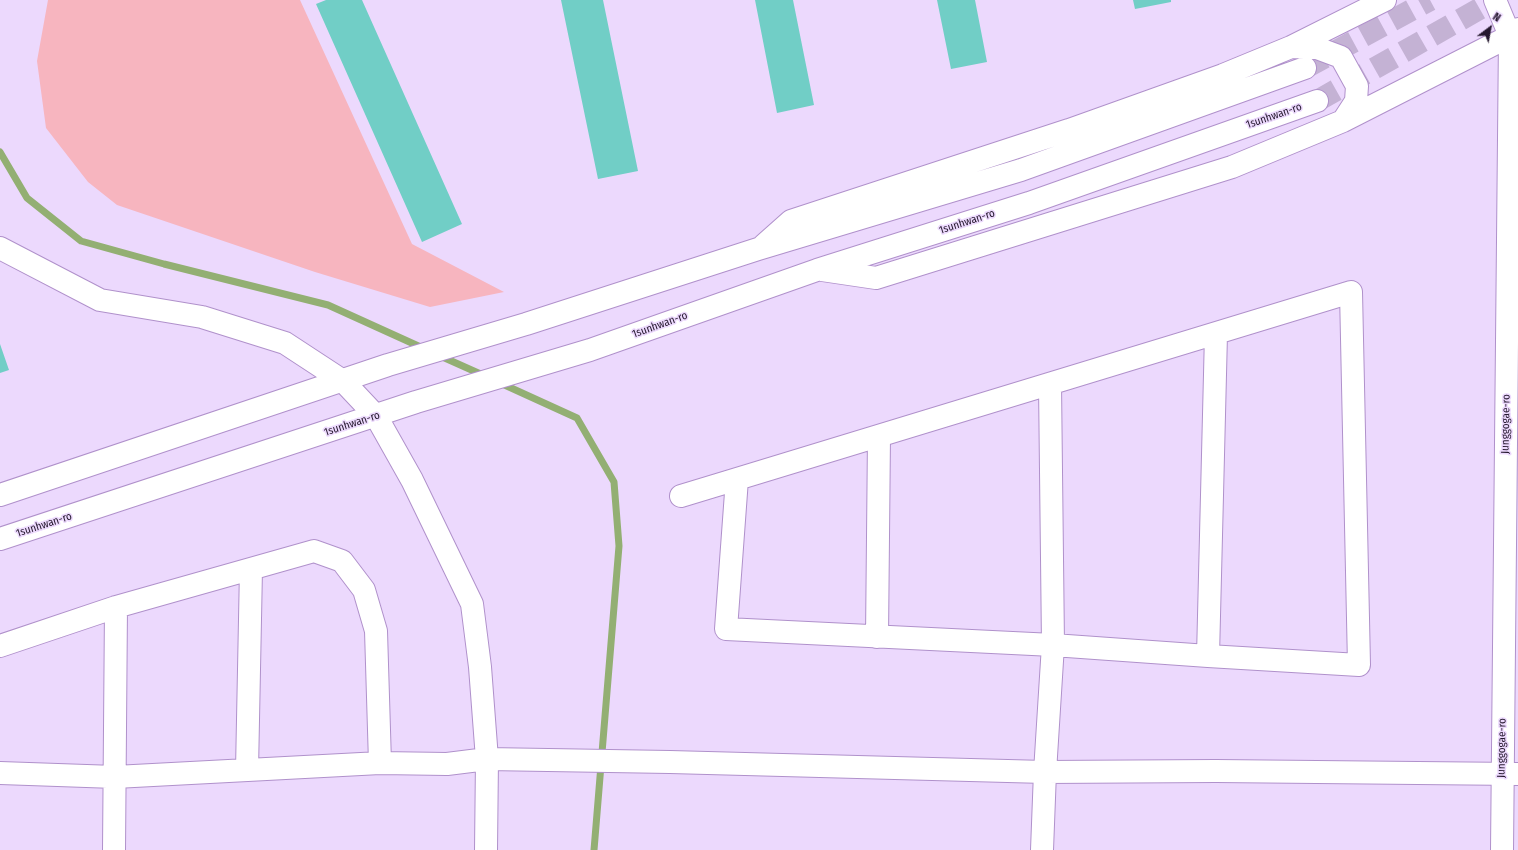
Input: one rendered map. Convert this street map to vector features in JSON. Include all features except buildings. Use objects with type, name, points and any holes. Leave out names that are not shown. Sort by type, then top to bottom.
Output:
[{"type":"street","points":[[758,249],[791,221],[1069,130],[1223,75],[1291,47],[1385,0]]},
{"type":"street","name":"Junggogae-ro","points":[[1495,0],[1514,32],[1510,774],[1502,850]]},
{"type":"street","points":[[817,270],[876,278],[1232,167],[1343,121],[1514,32]]},
{"type":"street","points":[[1291,47],[1317,48],[1341,57],[1357,86],[1356,101],[1343,121]]},
{"type":"street","points":[[0,495],[388,366],[526,324],[758,249],[1021,170],[1305,68]]},
{"type":"street","name":"1sunhwan-ro","points":[[0,539],[416,402],[590,350],[817,270],[1029,202],[1317,101]]},
{"type":"street","points":[[0,248],[100,300],[202,317],[285,343],[343,381],[376,416],[412,480],[472,604],[480,667],[488,759],[486,850]]},
{"type":"street","points":[[681,496],[1351,292],[1359,665],[1053,645],[726,629],[737,479]]},
{"type":"street","points":[[1208,656],[1216,334]]},
{"type":"street","points":[[1042,850],[1053,645],[1050,384]]},
{"type":"street","points":[[877,637],[879,436]]},
{"type":"street","points":[[0,646],[116,607],[314,551],[342,561],[364,590],[376,631],[380,763]]},
{"type":"street","points":[[247,770],[251,569]]},
{"type":"street","points":[[114,850],[116,607]]},
{"type":"street","points":[[0,773],[115,777],[380,763],[447,764],[488,759],[670,762],[1045,772],[1216,770],[1510,774]]},
{"type":"shaded area","points":[[48,0],[300,0],[412,244],[504,292],[430,307],[315,272],[117,205],[88,182],[46,128],[37,61]]},
{"type":"waterway","points":[[0,152],[27,198],[81,241],[164,264],[328,305],[425,349]]},
{"type":"waterway","points":[[438,355],[485,376]]},
{"type":"waterway","points":[[498,382],[577,418],[614,482],[619,546],[594,850]]},
{"type":"tunnel","points":[[1305,68],[1430,0]]},
{"type":"tunnel","points":[[1317,101],[1495,0]]}]
